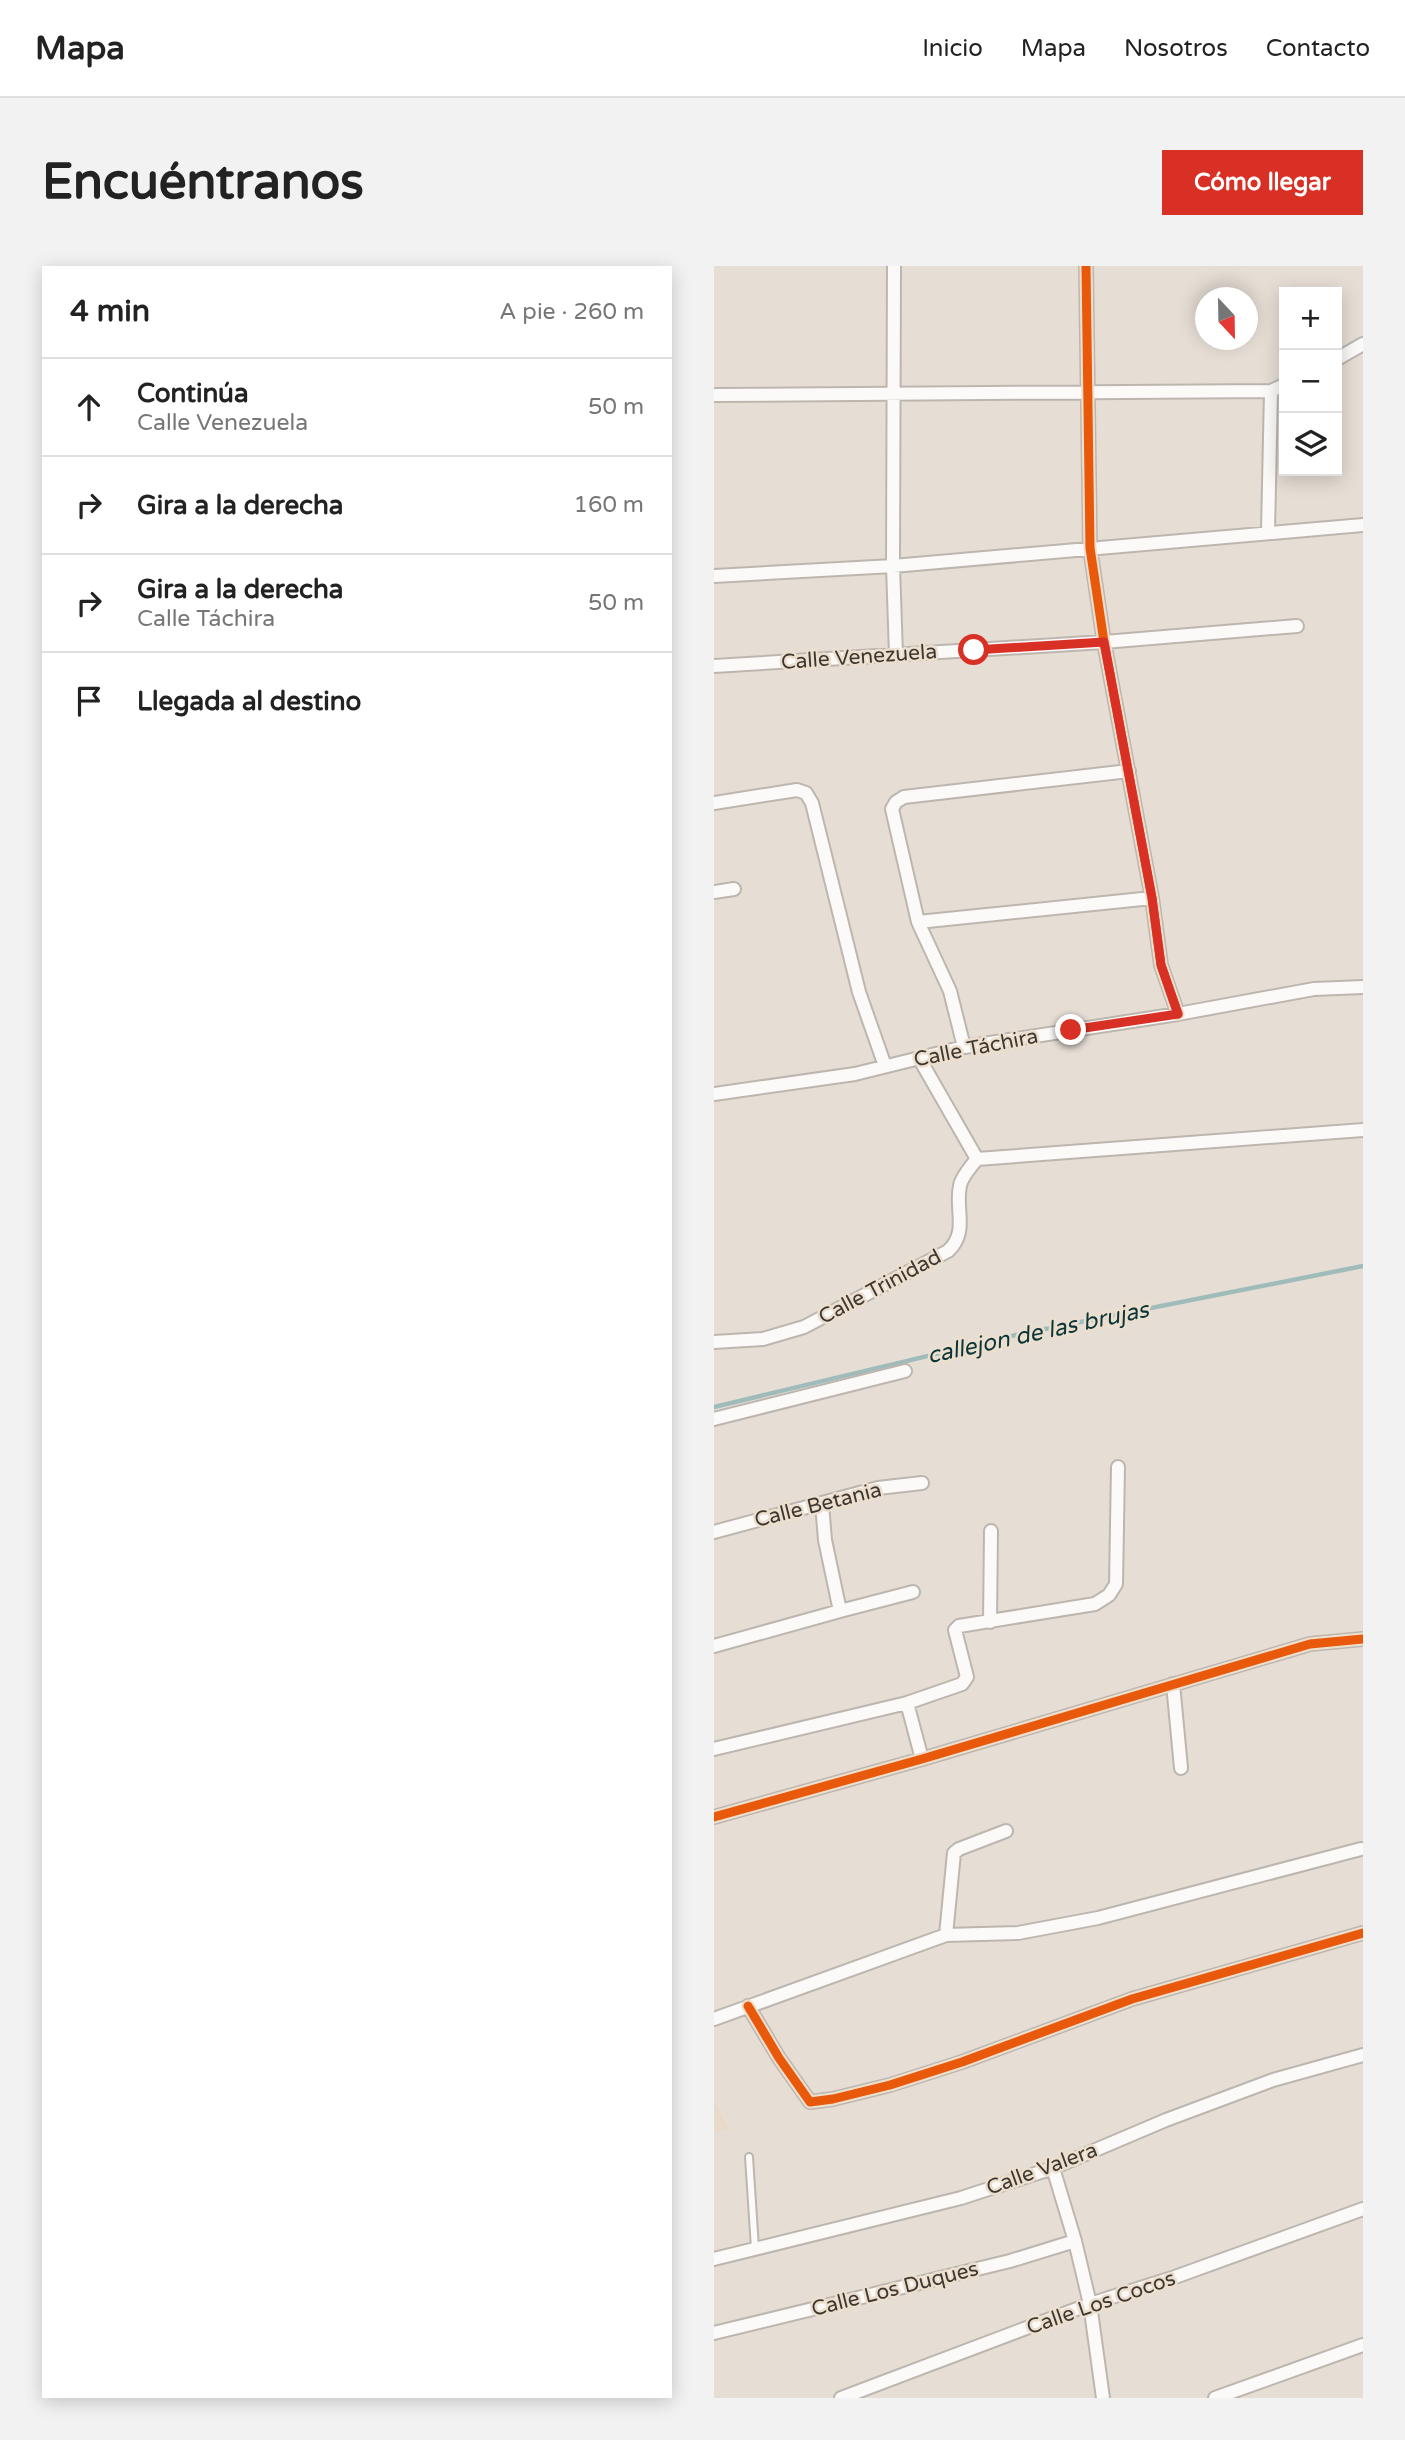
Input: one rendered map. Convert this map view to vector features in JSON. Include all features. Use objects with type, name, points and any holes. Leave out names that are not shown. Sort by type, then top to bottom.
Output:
[{"type":"street","points":[[894,266],[892,566],[897,655]]},
{"type":"street","points":[[1086,266],[1090,548],[1104,642],[1152,898],[1161,965],[1178,1014]]},
{"type":"street","points":[[1342,356],[1363,344]]},
{"type":"street","points":[[714,395],[1271,391],[1279,387]]},
{"type":"street","points":[[1268,532],[1271,391]]},
{"type":"street","points":[[714,576],[892,566],[1363,525]]},
{"type":"street","name":"Calle Venezuela","points":[[714,666],[1104,642],[1297,626]]},
{"type":"street","points":[[964,1046],[950,992],[918,922],[892,809],[896,802],[904,797],[1129,771]]},
{"type":"street","points":[[714,803],[797,790],[806,793],[812,803],[859,992],[885,1066]]},
{"type":"street","points":[[714,892],[734,889]]},
{"type":"street","points":[[918,922],[1152,898]]},
{"type":"street","name":"Calle Táchira","points":[[714,1094],[855,1074],[964,1046],[1178,1014],[1314,989],[1363,987]]},
{"type":"street","points":[[919,1058],[977,1159],[1363,1130]]},
{"type":"street","name":"Calle Trinidad","points":[[714,1342],[763,1339],[804,1327],[948,1251],[956,1244],[960,1233],[960,1185],[977,1159]]},
{"type":"street","points":[[714,1419],[905,1370]]},
{"type":"street","points":[[714,1749],[907,1703],[966,1681],[956,1628],[1096,1604],[1109,1595],[1116,1584],[1118,1468]]},
{"type":"street","name":"Calle Betania","points":[[714,1532],[878,1489],[922,1482]]},
{"type":"street","points":[[822,1504],[825,1540],[840,1611]]},
{"type":"street","points":[[990,1622],[991,1531]]},
{"type":"street","points":[[714,1646],[913,1592]]},
{"type":"street","points":[[714,1816],[922,1759],[1310,1644],[1363,1639]]},
{"type":"street","points":[[1173,1684],[1181,1768]]},
{"type":"street","points":[[907,1703],[922,1759]]},
{"type":"street","points":[[946,1935],[951,1858],[959,1849],[1006,1831]]},
{"type":"street","points":[[714,2020],[946,1935],[1018,1933],[1098,1918],[1361,1849]]},
{"type":"street","points":[[748,2006],[779,2058],[810,2102],[890,2085],[962,2062],[1132,1999],[1363,1933]]},
{"type":"street","name":"Calle Valera","points":[[714,2259],[961,2198],[1053,2168],[1166,2120],[1273,2080],[1363,2055]]},
{"type":"street","points":[[1053,2168],[1090,2304],[1103,2398]]},
{"type":"street","name":"Calle Los Cocos","points":[[841,2398],[1090,2304],[1175,2277],[1363,2209]]},
{"type":"street","name":"Calle Los Duques","points":[[714,2333],[1010,2261],[1075,2241]]},
{"type":"street","points":[[1215,2398],[1363,2345]]},
{"type":"lane","points":[[749,2157],[755,2250]]},
{"type":"shaded area","points":[[714,2101],[728,2128],[714,2133]]},
{"type":"waterway","name":"callejon de las brujas","points":[[714,1407],[1020,1334],[1363,1266]]},
{"type":"cycle path","points":[[1086,266],[1090,548],[1104,642],[1152,898],[1161,965],[1178,1014]]},
{"type":"cycle path","points":[[714,1817],[922,1759],[1310,1644],[1363,1639]]},
{"type":"cycle path","points":[[748,2006],[779,2058],[810,2102],[890,2085],[962,2062],[1132,1999],[1363,1933]]},
{"type":"route","points":[[974,650],[1104,642],[1152,898],[1161,965],[1178,1014],[1071,1030]]}]
